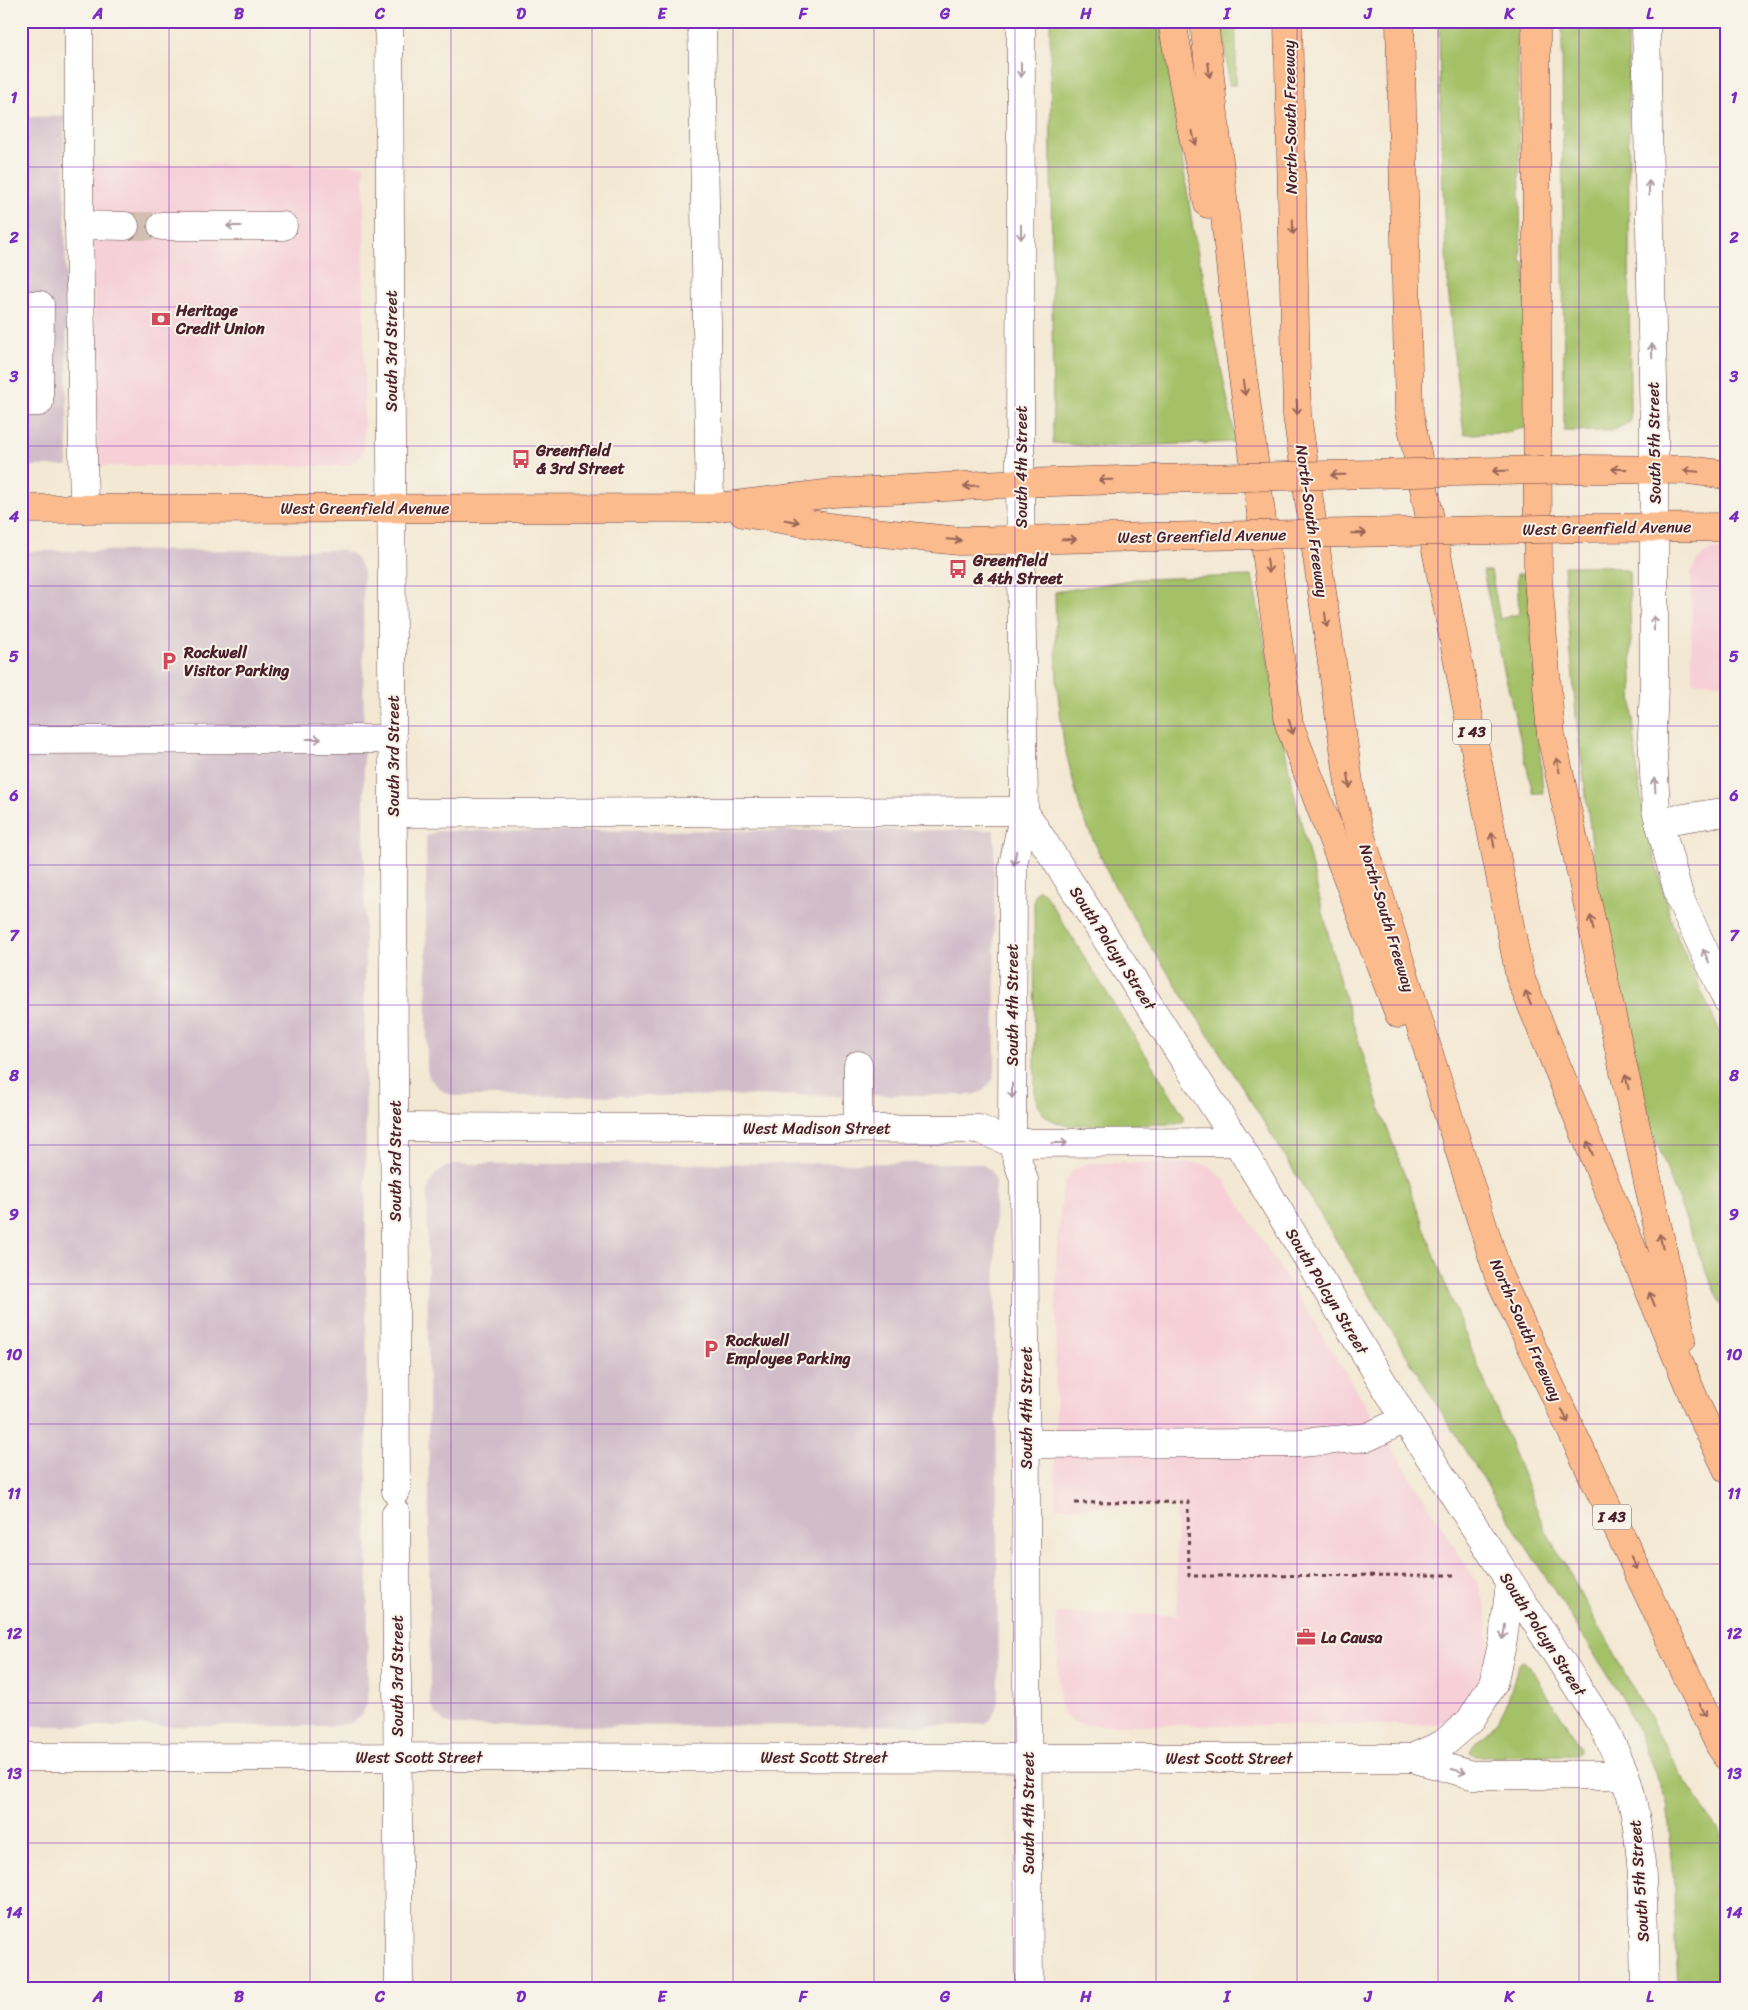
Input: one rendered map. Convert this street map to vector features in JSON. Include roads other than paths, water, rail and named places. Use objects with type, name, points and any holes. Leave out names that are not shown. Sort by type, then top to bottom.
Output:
[{"type":"main road","points":[[1172,21],[1191,126],[1239,346]]},
{"type":"main road","points":[[1204,21],[1239,346],[1289,724],[1499,1277]]},
{"type":"main road","name":"North-South Freeway","points":[[1288,21],[1297,415],[1354,811],[1499,1277],[1720,1746],[1727,1756]]},
{"type":"main road","name":"I 43","points":[[1400,21],[1410,412],[1520,977],[1698,1408],[1727,1469]]},
{"type":"main road","points":[[1536,21],[1538,579],[1551,735],[1698,1408]]},
{"type":"main road","name":"West Greenfield Avenue","points":[[21,509],[710,508],[833,493],[1020,483],[1584,469],[1690,470],[1727,475]]},
{"type":"main road","name":"West Greenfield Avenue","points":[[710,508],[836,528],[959,541],[1588,528],[1727,527]]},
{"type":"street","points":[[79,21],[79,225],[84,509]]},
{"type":"street","name":"South 3rd Street","points":[[389,21],[399,1989]]},
{"type":"street","points":[[702,21],[710,508]]},
{"type":"street","name":"South 4th Street","points":[[1020,21],[1020,540],[1024,811],[1013,865],[1012,1143],[1024,1180],[1029,1989]]},
{"type":"street","name":"South 5th Street","points":[[1646,21],[1654,469],[1652,736],[1656,810],[1680,898],[1727,1000]]},
{"type":"street","points":[[79,225],[125,226]]},
{"type":"street","points":[[162,226],[283,226]]},
{"type":"street","points":[[21,305],[40,305],[39,402],[21,402]]},
{"type":"street","points":[[21,740],[393,738]]},
{"type":"street","points":[[393,813],[1024,811]]},
{"type":"street","name":"South Polcyn Street","points":[[1024,811],[1237,1142],[1405,1419],[1604,1728],[1625,1775]]},
{"type":"street","points":[[1659,822],[1727,813]]},
{"type":"street","points":[[858,1065],[858,1128]]},
{"type":"street","name":"West Madison Street","points":[[395,1127],[979,1129],[1012,1143],[1237,1142]]},
{"type":"street","points":[[1026,1444],[1300,1443],[1368,1437],[1405,1419]]},
{"type":"street","points":[[1412,1758],[1443,1744],[1470,1721],[1493,1684],[1503,1640],[1510,1584]]},
{"type":"street","name":"West Scott Street","points":[[21,1757],[1412,1758],[1472,1775],[1625,1775]]},
{"type":"street","name":"South 5th Street","points":[[1625,1775],[1631,1796],[1641,1864],[1646,1989]]},
{"type":"tunnel","points":[[125,226],[162,226]]},
{"type":"place","name":"Heritage Credit Union","points":[[161,319]]},
{"type":"place","name":"Greenfield & 3rd Street","points":[[521,459]]},
{"type":"place","name":"Greenfield & 4th Street","points":[[958,569]]},
{"type":"place","name":"Rockwell Visitor Parking","points":[[169,661]]},
{"type":"place","name":"Rockwell Employee Parking","points":[[711,1349]]},
{"type":"place","name":"La Causa","points":[[1306,1637]]}]
